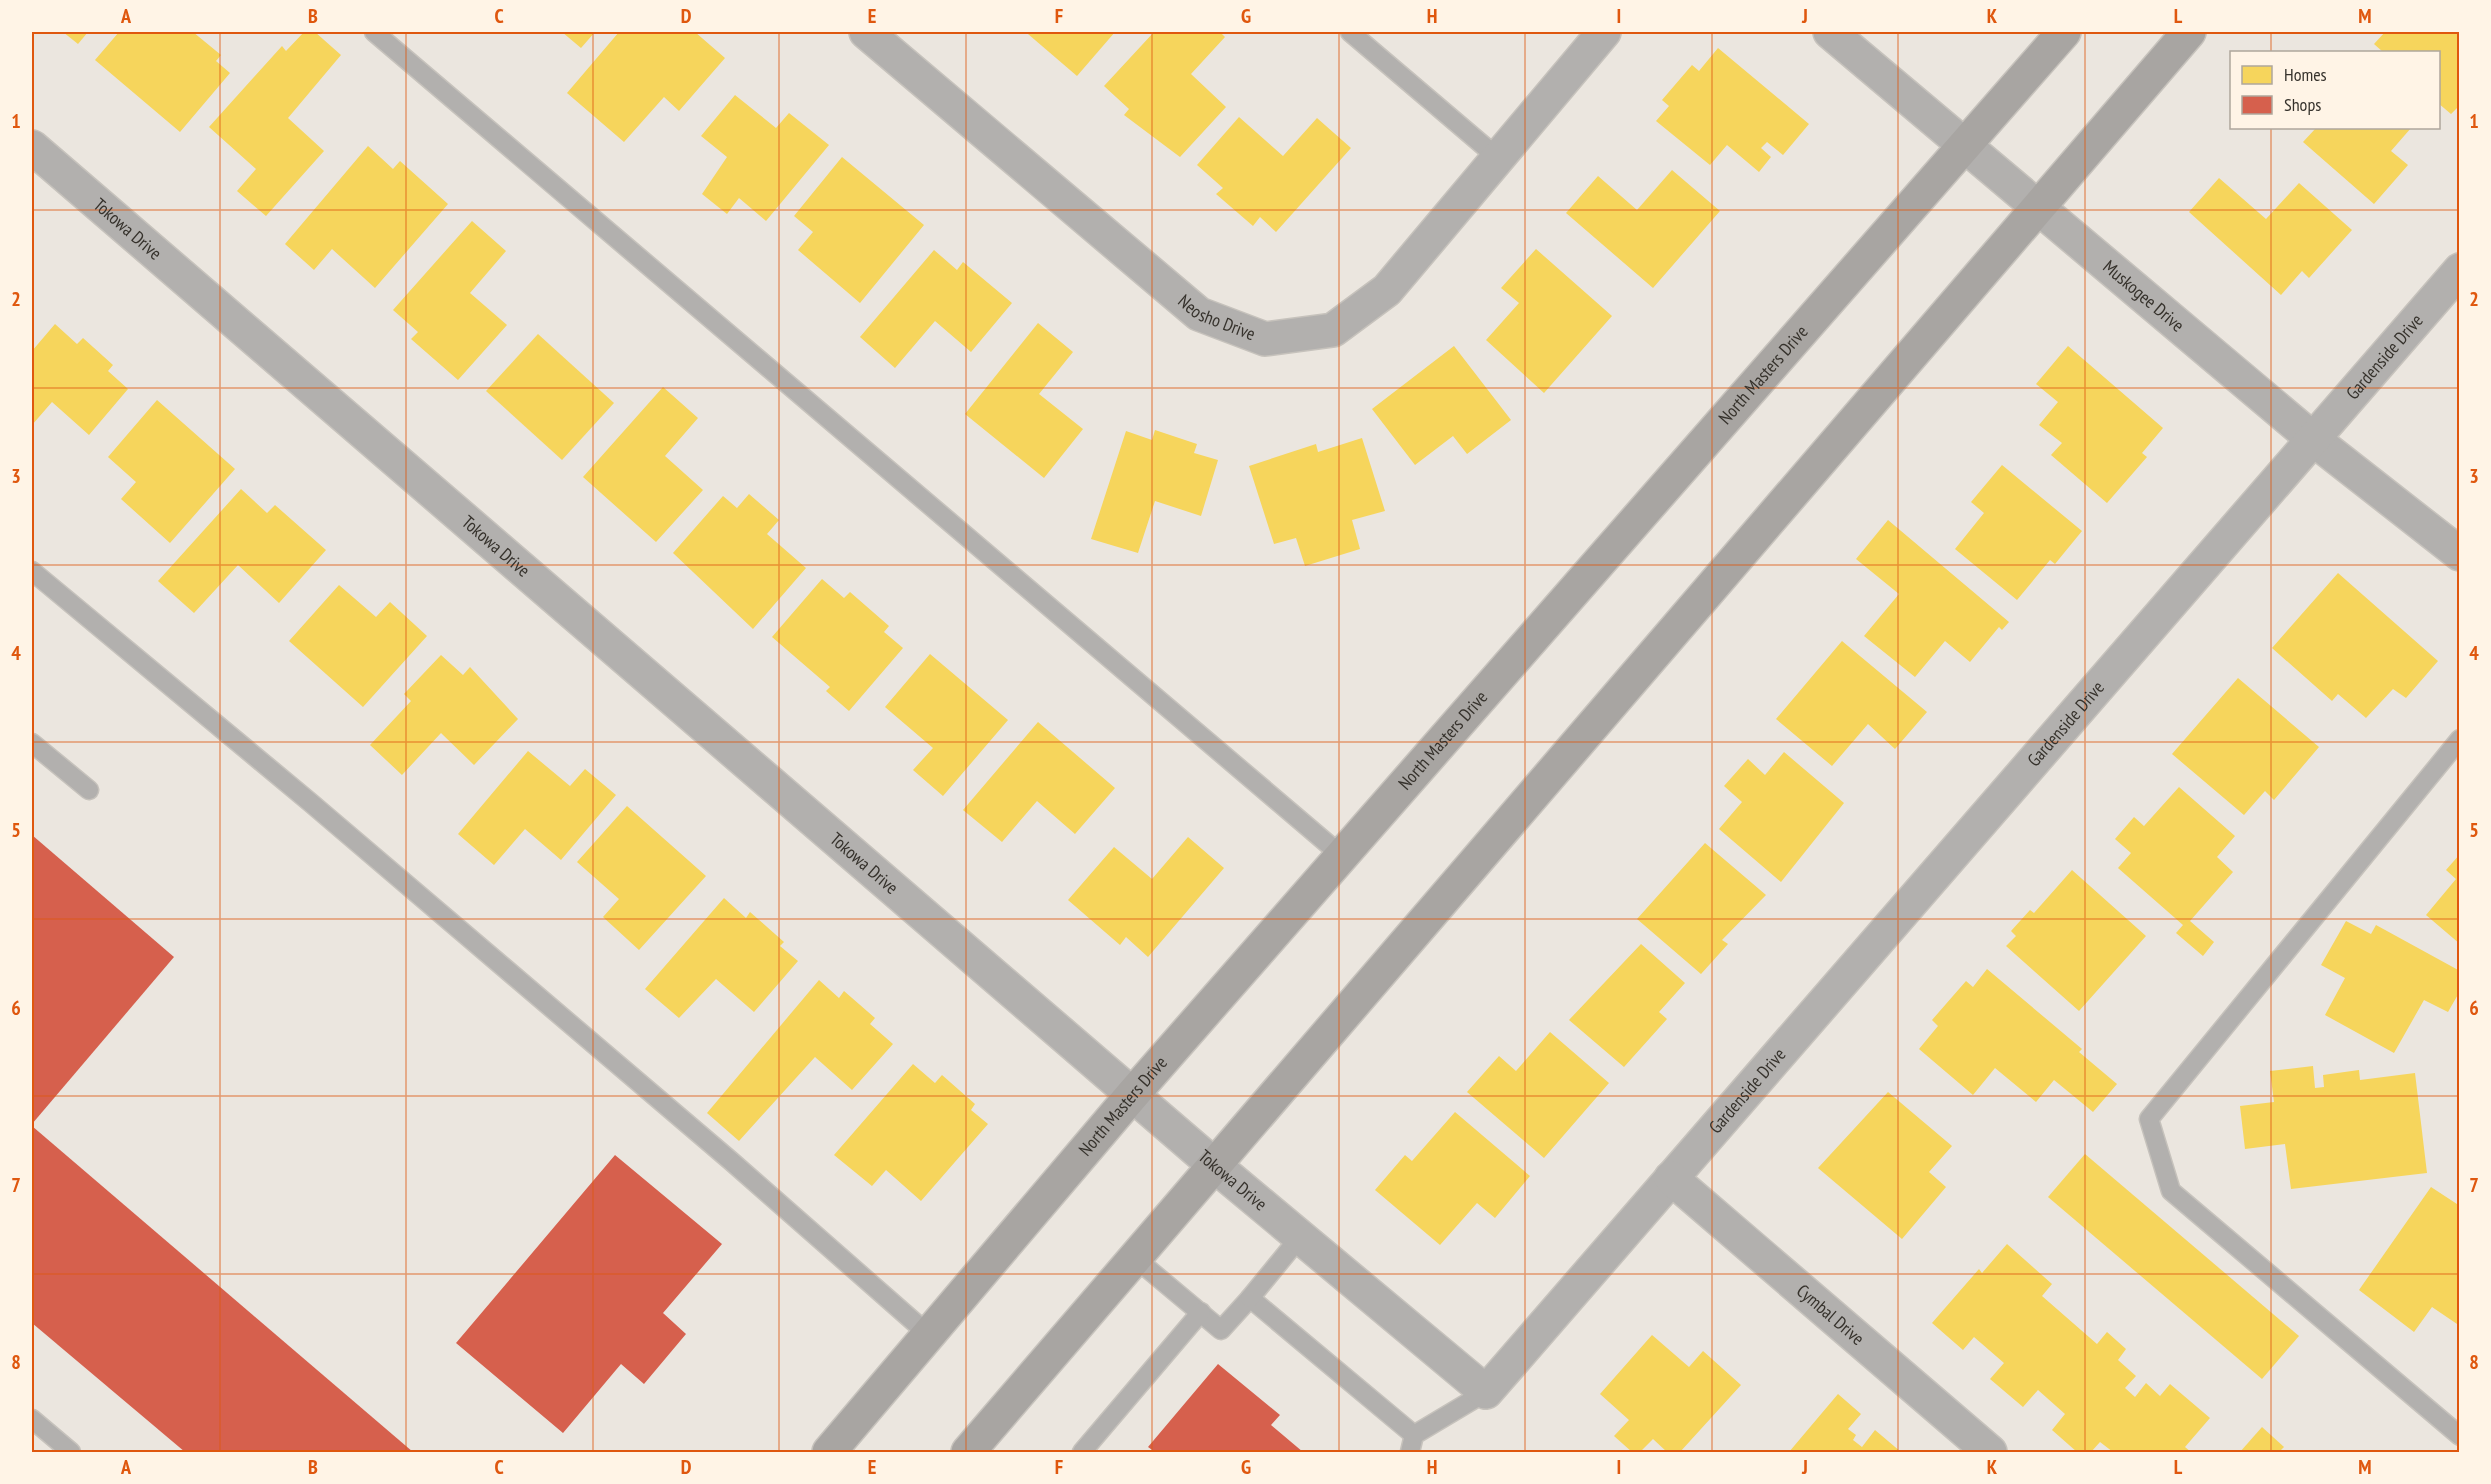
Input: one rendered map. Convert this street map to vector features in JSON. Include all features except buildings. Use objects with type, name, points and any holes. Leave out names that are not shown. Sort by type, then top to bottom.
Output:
[{"type":"main road","name":"North Masters Drive","points":[[829,1452],[1133,1094],[2064,32]]},
{"type":"main road","points":[[968,1452],[2189,32]]},
{"type":"street","name":"Neosho Drive","points":[[866,32],[1199,314],[1265,339],[1333,330],[1387,290],[1604,32]]},
{"type":"street","name":"Muskogee Drive","points":[[1830,32],[2313,439],[2460,554]]},
{"type":"street","name":"Tokowa Drive","points":[[32,147],[1214,1165],[1486,1392]]},
{"type":"street","name":"Gardenside Drive","points":[[1671,1178],[2460,270]]},
{"type":"street","points":[[1486,1392],[1671,1178]]},
{"type":"street","name":"Cymbal Drive","points":[[1671,1178],[1990,1452]]},
{"type":"lane","points":[[374,32],[1342,856]]},
{"type":"lane","points":[[1350,32],[1498,158]]},
{"type":"lane","points":[[32,571],[311,802],[731,1161],[928,1335]]},
{"type":"lane","points":[[2460,738],[2149,1119],[2171,1191],[2460,1436]]},
{"type":"lane","points":[[32,743],[89,790]]},
{"type":"lane","points":[[1134,1258],[1221,1330],[1300,1237]]},
{"type":"lane","points":[[1250,1298],[1412,1444],[1486,1392]]},
{"type":"lane","points":[[1082,1452],[1201,1312]]},
{"type":"lane","points":[[32,1419],[51,1446],[71,1452]]}]
